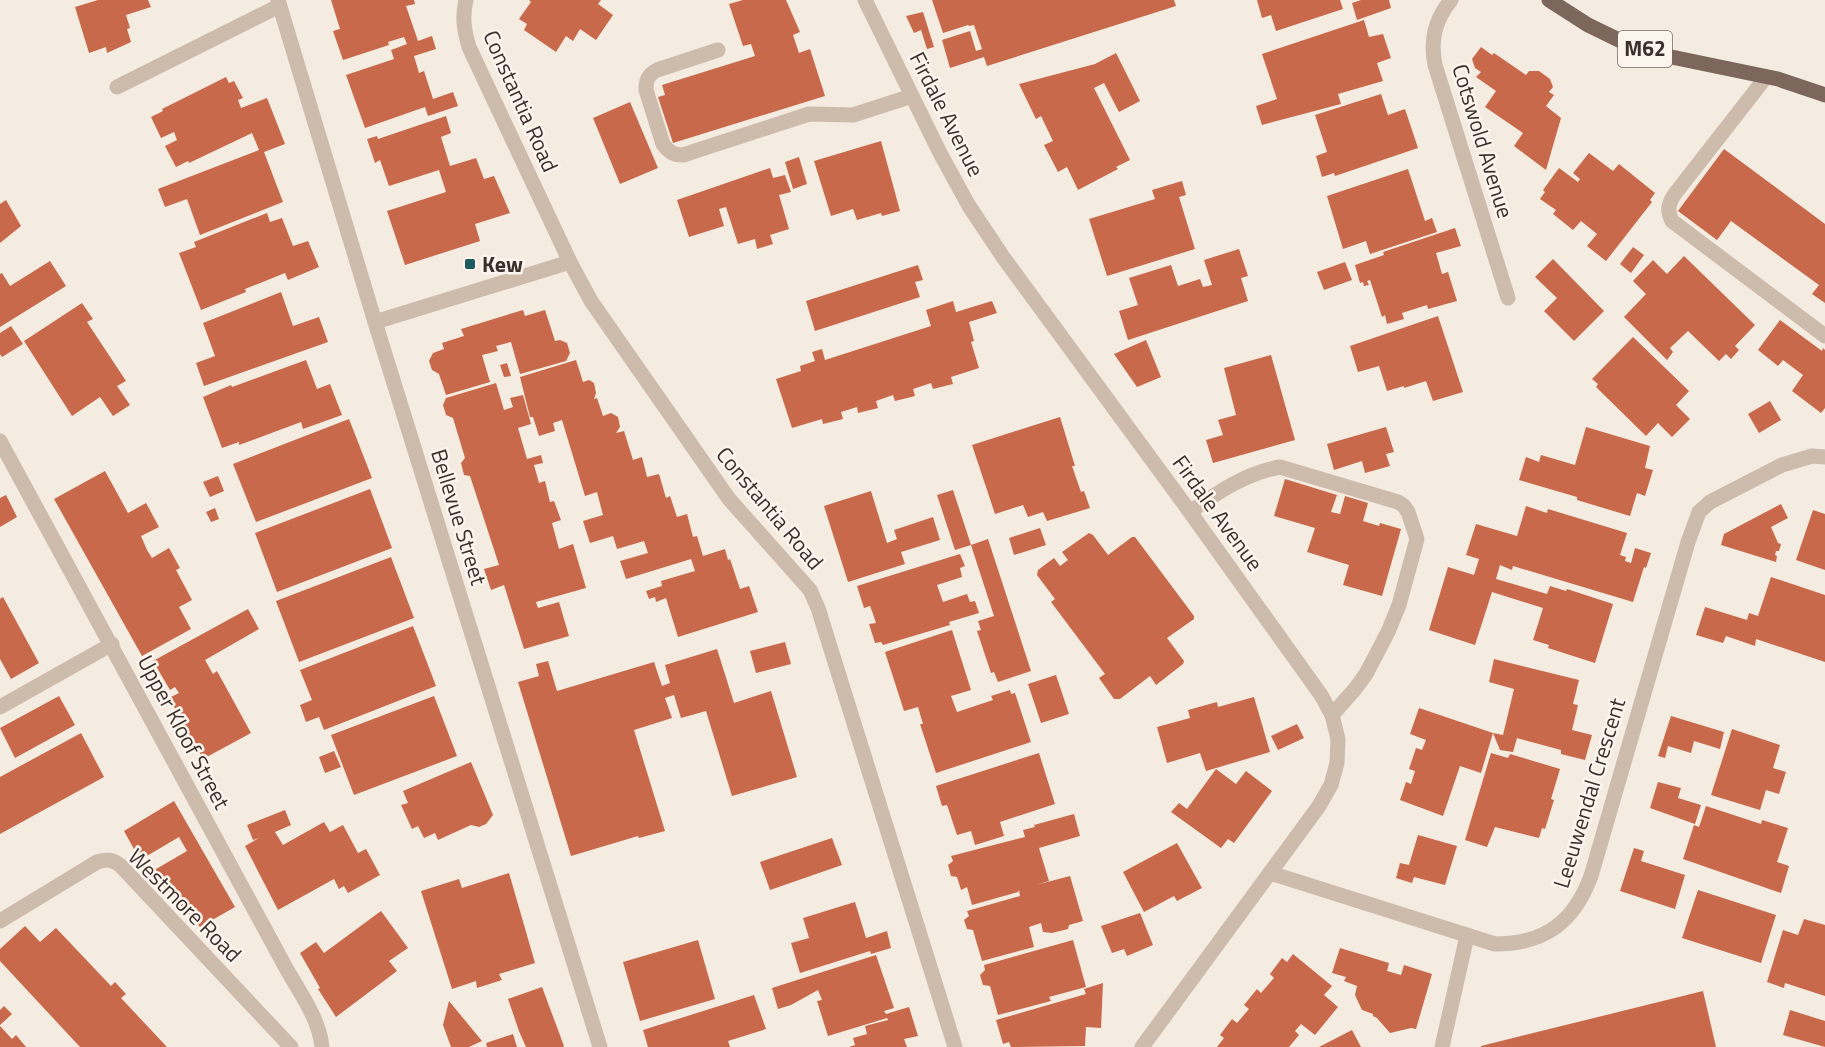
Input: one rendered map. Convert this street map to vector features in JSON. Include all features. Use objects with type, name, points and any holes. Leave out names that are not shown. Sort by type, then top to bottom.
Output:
[{"type":"main road","name":"M62","points":[[1549,0],[1588,25],[1657,54],[1766,77],[1825,95]]},
{"type":"street","name":"Constantia Road","points":[[466,0],[463,13],[464,30],[469,47],[570,262],[603,320],[712,477],[810,590],[822,619],[955,1047]]},
{"type":"street","name":"Firdale Avenue","points":[[865,0],[969,206],[1003,257],[1321,694],[1332,715],[1338,739],[1337,763],[1331,785],[1319,806],[1143,1047]]},
{"type":"street","name":"Cotswold Avenue","points":[[1452,0],[1438,20],[1433,35],[1432,50],[1508,298]]},
{"type":"street","points":[[117,87],[278,3]]},
{"type":"street","name":"Bellevue Street","points":[[278,3],[600,1047]]},
{"type":"street","points":[[718,50],[657,70],[646,82],[646,90],[663,144],[675,155],[809,114],[854,115],[912,96]]},
{"type":"street","points":[[1766,77],[1674,195],[1668,205],[1668,213],[1672,221],[1825,336]]},
{"type":"street","points":[[375,322],[570,262]]},
{"type":"street","name":"Upper Kloof Street","points":[[0,441],[309,1008],[318,1029],[322,1047]]},
{"type":"street","name":"Leeuwendal Crescent","points":[[1270,873],[1495,944],[1526,941],[1554,929],[1571,914],[1580,902],[1592,876],[1688,542],[1699,512],[1724,494],[1782,465],[1812,456],[1825,457]]},
{"type":"street","points":[[1190,512],[1234,483],[1251,475],[1280,467],[1398,502],[1404,506],[1417,539],[1399,605],[1381,647],[1366,674],[1332,715]]},
{"type":"street","points":[[0,706],[112,644]]},
{"type":"street","name":"Westmore Road","points":[[0,921],[97,862],[106,859],[114,860],[291,1047]]},
{"type":"street","points":[[1442,1047],[1467,936]]},
{"type":"building","points":[[98,0],[148,0],[151,7],[126,15],[131,42],[107,53],[106,47],[89,53],[75,7]]},
{"type":"building","points":[[331,0],[414,0],[415,4],[406,6],[418,41],[432,36],[436,49],[414,56],[419,73],[424,71],[433,99],[453,92],[458,106],[428,116],[425,107],[365,128],[346,75],[394,59],[391,50],[407,44],[404,37],[388,42],[389,45],[343,60],[333,31],[340,29]]},
{"type":"building","points":[[529,0],[601,0],[598,4],[613,15],[596,40],[580,29],[573,41],[566,36],[556,52],[524,30],[527,24],[519,19],[531,2]]},
{"type":"building","points":[[743,0],[786,0],[800,32],[793,35],[799,53],[810,49],[825,96],[673,143],[658,97],[665,95],[662,85],[755,56],[751,44],[743,46],[729,4]]},
{"type":"building","points":[[932,0],[1174,0],[1176,6],[987,66],[984,57],[950,68],[942,40],[970,31],[976,51],[982,49],[974,25],[943,33]]},
{"type":"building","points":[[1257,0],[1340,0],[1343,9],[1276,31],[1271,15],[1262,18]]},
{"type":"building","points":[[1361,0],[1389,0],[1391,8],[1357,20],[1352,3]]},
{"type":"building","points":[[923,12],[934,47],[927,49],[921,30],[914,33],[906,16]]},
{"type":"building","points":[[1364,20],[1369,37],[1383,34],[1391,58],[1377,63],[1383,81],[1338,94],[1341,104],[1262,125],[1256,106],[1277,99],[1262,54]]},
{"type":"building","points":[[1481,47],[1526,75],[1529,71],[1539,71],[1550,79],[1553,87],[1549,92],[1554,95],[1546,106],[1561,118],[1546,170],[1514,146],[1523,133],[1485,107],[1496,91],[1476,77],[1481,72],[1475,68],[1472,59]]},
{"type":"building","points":[[1116,53],[1140,101],[1119,112],[1104,83],[1094,88],[1130,160],[1078,190],[1067,167],[1058,172],[1044,145],[1053,141],[1041,116],[1036,119],[1019,84],[1095,64]]},
{"type":"building","points":[[226,77],[229,83],[234,81],[243,98],[238,100],[241,108],[267,98],[285,144],[264,152],[283,202],[200,235],[187,199],[165,207],[158,189],[259,150],[252,133],[176,167],[165,146],[177,140],[174,132],[161,138],[151,117],[163,111],[162,109]]},
{"type":"building","points":[[1381,94],[1388,115],[1405,109],[1418,148],[1335,176],[1334,173],[1322,177],[1316,156],[1327,152],[1315,115]]},
{"type":"building","points":[[630,102],[658,168],[620,184],[593,118]]},
{"type":"building","points":[[446,116],[451,133],[441,137],[450,166],[476,158],[484,179],[494,176],[510,213],[475,224],[480,241],[405,265],[387,211],[446,192],[439,170],[389,186],[380,160],[375,163],[367,139],[377,136],[378,139]]},
{"type":"building","points":[[881,141],[900,211],[882,216],[881,213],[857,220],[853,209],[831,216],[814,161]]},
{"type":"building","points":[[1724,149],[1825,224],[1825,303],[1812,294],[1819,285],[1731,221],[1717,240],[1678,211]]},
{"type":"building","points":[[1589,153],[1613,171],[1619,164],[1655,193],[1650,200],[1652,202],[1606,261],[1587,246],[1597,234],[1581,221],[1573,230],[1553,214],[1556,210],[1540,199],[1545,192],[1543,190],[1559,168],[1578,182],[1580,179],[1573,173]]},
{"type":"building","points":[[799,157],[807,184],[793,189],[785,162]]},
{"type":"building","points":[[770,168],[773,178],[785,175],[791,192],[779,195],[789,229],[770,235],[773,244],[757,249],[755,239],[738,244],[726,207],[719,209],[724,226],[689,237],[677,200]]},
{"type":"building","points":[[1408,169],[1425,221],[1432,218],[1437,232],[1370,254],[1366,241],[1343,249],[1327,196]]},
{"type":"building","points":[[1182,181],[1186,195],[1179,197],[1195,249],[1107,276],[1089,219],[1155,199],[1152,190]]},
{"type":"building","points":[[6,200],[21,226],[0,243],[0,204]]},
{"type":"building","points":[[267,213],[270,222],[282,218],[293,246],[308,241],[319,267],[288,280],[285,273],[201,310],[179,253],[196,247],[194,242]]},
{"type":"building","points":[[1455,228],[1461,246],[1436,253],[1442,274],[1448,272],[1457,301],[1428,309],[1427,305],[1402,313],[1404,319],[1387,324],[1385,315],[1382,317],[1370,280],[1367,281],[1369,285],[1364,286],[1363,282],[1360,283],[1355,265],[1384,255],[1383,252]]},
{"type":"building","points":[[1633,247],[1644,255],[1631,273],[1620,264]]},
{"type":"building","points":[[1239,249],[1248,276],[1241,278],[1248,301],[1128,340],[1119,311],[1138,305],[1129,278],[1171,265],[1178,286],[1200,279],[1203,287],[1212,285],[1204,260]]},
{"type":"building","points":[[1684,256],[1755,325],[1735,346],[1739,350],[1731,359],[1726,354],[1719,361],[1688,331],[1670,348],[1673,352],[1667,360],[1624,317],[1646,294],[1633,281],[1653,260],[1667,274]]},
{"type":"building","points":[[1553,259],[1604,311],[1574,341],[1544,311],[1557,298],[1535,277]]},
{"type":"building","points":[[50,261],[66,286],[0,327],[0,274],[2,273],[10,286]]},
{"type":"building","points":[[1345,262],[1352,280],[1324,290],[1317,272]]},
{"type":"building","points":[[918,265],[923,280],[915,282],[920,297],[815,331],[806,301]]},
{"type":"building","points":[[281,292],[293,326],[319,317],[328,342],[204,386],[196,363],[215,356],[203,323]]},
{"type":"building","points":[[953,301],[956,312],[992,301],[997,313],[969,322],[974,341],[971,342],[979,368],[951,377],[953,384],[933,389],[931,383],[913,389],[915,396],[895,401],[893,395],[876,401],[878,408],[858,413],[857,407],[841,412],[843,419],[823,424],[822,419],[792,428],[776,379],[801,371],[800,366],[815,361],[812,352],[822,349],[825,360],[931,326],[926,310]]},
{"type":"building","points":[[82,303],[93,319],[87,322],[126,381],[117,386],[130,405],[113,416],[100,397],[72,416],[24,341]]},
{"type":"building","points":[[523,310],[525,316],[545,310],[555,341],[560,340],[567,343],[570,353],[566,361],[520,374],[511,342],[496,346],[498,351],[482,355],[490,382],[446,395],[439,374],[432,370],[429,361],[433,353],[444,349],[442,343],[464,336],[461,329]]},
{"type":"building","points":[[1438,316],[1463,392],[1433,401],[1426,381],[1387,391],[1379,366],[1358,372],[1350,346]]},
{"type":"building","points":[[1780,320],[1822,351],[1823,348],[1825,350],[1825,408],[1821,413],[1792,391],[1803,375],[1783,360],[1778,366],[1758,350]]},
{"type":"building","points":[[11,326],[23,344],[2,357],[0,333]]},
{"type":"building","points":[[1633,337],[1689,391],[1676,405],[1690,419],[1672,437],[1658,423],[1646,436],[1596,387],[1598,384],[1592,379]]},
{"type":"building","points":[[1146,340],[1161,377],[1137,387],[1114,354]]},
{"type":"building","points":[[1271,355],[1295,440],[1213,463],[1206,440],[1223,435],[1218,420],[1236,415],[1224,368]]},
{"type":"building","points":[[306,360],[317,389],[330,384],[342,415],[303,429],[301,422],[239,445],[239,442],[222,448],[203,397],[231,385],[232,387]]},
{"type":"building","points":[[576,360],[583,382],[589,380],[594,383],[596,393],[594,399],[597,398],[603,416],[611,413],[618,417],[620,427],[616,433],[624,431],[633,460],[642,457],[647,477],[659,474],[666,498],[670,496],[677,517],[687,514],[693,537],[697,536],[703,556],[725,549],[740,589],[749,586],[758,612],[678,637],[666,598],[656,602],[655,597],[649,599],[646,591],[662,586],[661,581],[695,571],[691,559],[626,579],[620,561],[648,553],[644,541],[617,549],[613,536],[590,543],[583,521],[603,515],[597,492],[585,496],[562,420],[553,423],[555,431],[539,436],[533,417],[530,417],[520,377]]},
{"type":"building","points":[[507,363],[511,376],[504,377],[500,365]]},
{"type":"building","points":[[496,383],[504,410],[513,407],[510,398],[523,395],[531,424],[518,428],[527,459],[541,455],[543,463],[534,465],[539,483],[545,481],[550,502],[554,501],[561,520],[552,523],[559,549],[573,544],[586,588],[536,602],[538,608],[559,602],[569,636],[524,649],[504,585],[491,590],[484,569],[499,565],[470,476],[464,475],[461,463],[465,458],[453,418],[446,415],[443,405],[446,398]]},
{"type":"building","points":[[1770,401],[1781,420],[1759,433],[1748,414]]},
{"type":"building","points":[[1060,417],[1075,466],[1072,466],[1081,492],[1084,491],[1090,508],[1047,521],[1043,512],[1028,517],[1023,505],[995,514],[972,445]]},
{"type":"building","points":[[349,419],[372,478],[256,522],[233,464]]},
{"type":"building","points":[[1386,427],[1394,452],[1386,454],[1390,466],[1365,473],[1362,461],[1334,470],[1327,444]]},
{"type":"building","points":[[1586,427],[1650,446],[1645,468],[1653,470],[1645,496],[1637,493],[1630,516],[1519,480],[1526,457],[1539,462],[1541,455],[1575,465]]},
{"type":"building","points":[[105,471],[128,513],[146,503],[159,527],[141,536],[147,550],[152,558],[169,548],[180,568],[176,570],[192,600],[179,607],[191,629],[142,656],[54,499]]},
{"type":"building","points":[[218,476],[224,491],[210,497],[203,482]]},
{"type":"building","points":[[1285,479],[1337,495],[1331,512],[1340,514],[1345,496],[1368,503],[1363,521],[1401,529],[1382,596],[1343,585],[1349,565],[1307,552],[1315,528],[1274,516]]},
{"type":"building","points":[[370,489],[392,548],[277,592],[255,533]]},
{"type":"building","points":[[953,490],[971,545],[955,550],[937,495]]},
{"type":"building","points":[[871,491],[887,543],[897,539],[894,530],[933,517],[940,540],[901,552],[905,564],[848,582],[824,506]]},
{"type":"building","points":[[6,495],[17,517],[0,527],[0,498]]},
{"type":"building","points":[[1781,504],[1788,518],[1771,527],[1778,543],[1781,544],[1779,551],[1776,551],[1776,562],[1721,545],[1724,534]]},
{"type":"building","points":[[1526,506],[1547,513],[1548,509],[1627,533],[1620,555],[1626,557],[1625,561],[1631,563],[1635,548],[1651,553],[1633,602],[1513,566],[1512,570],[1500,565],[1496,579],[1547,594],[1550,586],[1566,591],[1567,589],[1613,604],[1595,663],[1548,648],[1549,645],[1533,640],[1543,608],[1492,592],[1475,645],[1429,630],[1448,567],[1474,575],[1479,559],[1466,555],[1476,524],[1517,536]]},
{"type":"building","points":[[215,508],[219,519],[211,522],[206,512]]},
{"type":"building","points":[[1813,510],[1825,514],[1825,570],[1796,560]]},
{"type":"building","points":[[1040,528],[1046,545],[1014,555],[1009,538]]},
{"type":"building","points":[[1089,533],[1108,555],[1135,537],[1194,616],[1194,619],[1167,638],[1184,661],[1183,664],[1156,685],[1150,676],[1120,699],[1114,699],[1099,678],[1105,674],[1051,602],[1055,599],[1037,575],[1038,570],[1054,558],[1060,566],[1068,560],[1062,552]]},
{"type":"building","points":[[988,539],[1031,671],[998,682],[994,672],[991,673],[977,631],[981,630],[978,621],[994,616],[971,545]]},
{"type":"building","points":[[960,554],[965,566],[960,568],[962,577],[937,585],[943,602],[967,594],[970,602],[975,601],[979,613],[949,622],[950,625],[883,645],[881,642],[875,643],[869,624],[876,623],[870,606],[864,608],[857,586]]},
{"type":"building","points":[[391,557],[414,618],[299,662],[276,601]]},
{"type":"building","points":[[1771,577],[1825,595],[1825,662],[1756,639],[1755,646],[1726,636],[1723,643],[1696,635],[1705,607],[1747,620],[1749,613],[1758,616]]},
{"type":"building","points":[[3,597],[39,663],[11,679],[0,659],[0,599]]},
{"type":"building","points":[[248,609],[259,629],[205,660],[213,674],[217,671],[251,733],[203,759],[169,698],[179,693],[175,687],[170,690],[153,661]]},
{"type":"building","points":[[413,626],[436,686],[324,730],[319,717],[306,722],[300,705],[312,700],[300,670]]},
{"type":"building","points":[[952,630],[971,690],[951,696],[957,712],[993,700],[991,696],[1010,690],[1011,694],[1015,693],[1031,742],[936,773],[920,724],[923,724],[918,707],[904,711],[885,652]]},
{"type":"building","points":[[785,642],[791,664],[756,673],[750,651]]},
{"type":"building","points":[[717,649],[734,703],[771,691],[797,777],[732,796],[706,711],[681,718],[674,695],[665,698],[672,718],[634,730],[665,831],[639,838],[638,836],[571,856],[518,682],[539,676],[536,664],[548,661],[557,691],[654,662],[662,686],[670,683],[665,665]]},
{"type":"building","points":[[1494,659],[1579,680],[1573,704],[1578,705],[1572,730],[1592,735],[1585,760],[1561,754],[1561,750],[1517,738],[1513,752],[1500,750],[1493,733],[1503,735],[1514,689],[1489,682]]},
{"type":"building","points":[[1056,675],[1069,714],[1041,723],[1028,684]]},
{"type":"building","points":[[59,696],[75,725],[15,758],[0,728]]},
{"type":"building","points":[[434,696],[457,756],[354,795],[331,735]]},
{"type":"building","points":[[1254,697],[1270,752],[1206,771],[1200,753],[1167,763],[1157,727],[1190,718],[1188,710],[1217,702],[1218,707]]},
{"type":"building","points":[[1419,708],[1493,733],[1481,773],[1460,766],[1443,816],[1400,800],[1406,782],[1411,784],[1415,771],[1409,769],[1416,748],[1422,750],[1426,740],[1410,734]]},
{"type":"building","points":[[1671,716],[1724,732],[1720,749],[1694,741],[1691,753],[1668,746],[1665,758],[1658,756]]},
{"type":"building","points":[[1297,724],[1304,738],[1278,750],[1271,736]]},
{"type":"building","points":[[1732,729],[1780,745],[1773,768],[1786,772],[1779,794],[1766,790],[1760,810],[1711,795]]},
{"type":"building","points":[[81,733],[104,777],[0,834],[0,777]]},
{"type":"building","points":[[334,751],[341,767],[325,773],[319,757]]},
{"type":"building","points":[[1039,753],[1055,804],[1000,822],[1004,836],[975,845],[971,831],[957,835],[947,805],[942,806],[936,786]]},
{"type":"building","points":[[1491,753],[1508,758],[1510,754],[1560,769],[1551,799],[1554,800],[1545,829],[1542,828],[1539,838],[1495,827],[1487,847],[1465,840]]},
{"type":"building","points":[[471,762],[493,815],[486,824],[479,827],[471,825],[438,840],[435,833],[424,838],[418,826],[412,829],[401,805],[408,803],[403,791]]},
{"type":"building","points":[[1216,769],[1236,784],[1246,771],[1272,791],[1234,843],[1228,839],[1221,848],[1171,812],[1179,803],[1187,809]]},
{"type":"building","points":[[1658,782],[1681,788],[1678,798],[1701,805],[1695,824],[1650,808]]},
{"type":"building","points":[[174,801],[235,907],[200,927],[151,872],[187,851],[179,837],[140,860],[124,831]]},
{"type":"building","points":[[1706,806],[1761,824],[1762,820],[1788,828],[1777,862],[1789,866],[1781,893],[1683,859],[1694,825],[1699,827]]},
{"type":"building","points":[[285,810],[291,825],[275,832],[283,845],[324,822],[330,832],[343,825],[358,853],[366,849],[380,875],[348,893],[344,886],[339,889],[334,879],[278,910],[245,846],[259,838],[253,840],[247,825]]},
{"type":"building","points":[[1074,814],[1080,836],[1039,848],[1049,881],[1036,885],[1070,876],[1083,921],[1069,925],[1068,929],[1052,933],[1043,932],[1041,923],[1029,927],[1034,947],[982,961],[973,930],[967,929],[964,920],[969,916],[967,911],[1020,896],[1019,890],[972,905],[967,887],[961,890],[957,877],[951,876],[948,865],[953,861],[951,856],[1025,837],[1023,830]]},
{"type":"building","points":[[1418,835],[1457,846],[1445,885],[1414,877],[1412,883],[1396,878],[1400,863],[1409,865]]},
{"type":"building","points":[[832,838],[842,865],[770,890],[760,862]]},
{"type":"building","points":[[1177,843],[1202,888],[1177,901],[1174,896],[1144,912],[1123,872]]},
{"type":"building","points":[[1634,848],[1644,851],[1641,861],[1685,875],[1675,909],[1620,891]]},
{"type":"building","points":[[509,873],[535,963],[499,974],[502,980],[477,988],[476,981],[452,989],[421,891],[459,879],[462,888]]},
{"type":"building","points":[[1698,890],[1776,915],[1761,963],[1682,938]]},
{"type":"building","points":[[855,902],[866,938],[887,931],[891,948],[871,954],[870,951],[800,973],[791,943],[809,938],[803,918]]},
{"type":"building","points":[[381,911],[408,948],[389,961],[397,971],[336,1017],[318,989],[320,988],[300,953],[316,942],[324,953]]},
{"type":"building","points":[[1140,913],[1153,945],[1127,956],[1124,949],[1112,953],[1101,926]]},
{"type":"building","points":[[1804,919],[1825,925],[1825,996],[1785,983],[1784,988],[1767,982],[1783,930],[1798,935]]},
{"type":"building","points":[[25,926],[40,942],[56,928],[111,986],[115,982],[126,994],[121,998],[167,1047],[80,1047],[0,961],[0,949]]},
{"type":"building","points":[[698,940],[715,999],[640,1021],[623,962]]},
{"type":"building","points":[[1073,940],[1086,987],[1049,997],[1051,1001],[998,1015],[990,986],[983,985],[980,975],[985,970],[984,965]]},
{"type":"building","points":[[1340,948],[1389,963],[1387,971],[1401,975],[1404,965],[1432,974],[1416,1029],[1390,1033],[1373,1014],[1362,1010],[1355,995],[1357,986],[1344,981],[1346,977],[1332,973]]},
{"type":"building","points":[[1293,954],[1332,986],[1324,995],[1338,1007],[1315,1035],[1301,1024],[1295,1031],[1299,1035],[1289,1047],[1217,1047],[1224,1038],[1220,1035],[1232,1019],[1237,1023],[1249,1009],[1244,1005],[1257,989],[1261,993],[1274,978],[1270,974],[1282,958],[1287,962]]},
{"type":"building","points":[[876,955],[894,1008],[884,1011],[886,1014],[909,1007],[918,1036],[904,1039],[907,1047],[849,1047],[855,1045],[853,1038],[867,1034],[865,1026],[888,1020],[887,1018],[828,1036],[817,1001],[822,1000],[818,990],[791,1005],[778,1009],[772,988]]},
{"type":"building","points":[[1103,983],[1101,1028],[1086,1027],[1085,1046],[1011,1047],[1009,1042],[1003,1044],[996,1020],[1086,994],[1084,989]]},
{"type":"building","points":[[542,987],[563,1047],[526,1047],[519,1031],[508,999]]},
{"type":"building","points":[[1703,991],[1716,1047],[1481,1047],[1481,1046]]},
{"type":"building","points":[[754,995],[766,1029],[728,1041],[730,1047],[648,1047],[643,1030]]},
{"type":"building","points":[[449,1001],[482,1041],[469,1047],[451,1047],[443,1025]]},
{"type":"building","points":[[4,1006],[12,1014],[0,1025],[0,1010]]},
{"type":"building","points":[[1790,1010],[1825,1021],[1825,1047],[1783,1035]]},
{"type":"building","points":[[0,1026],[12,1039],[16,1035],[26,1047],[0,1047]]},
{"type":"building","points":[[1352,1030],[1361,1047],[1319,1047]]},
{"type":"building","points":[[513,1034],[517,1047],[487,1047],[486,1043]]},
{"type":"place","name":"Kew","points":[[470,264]]}]
